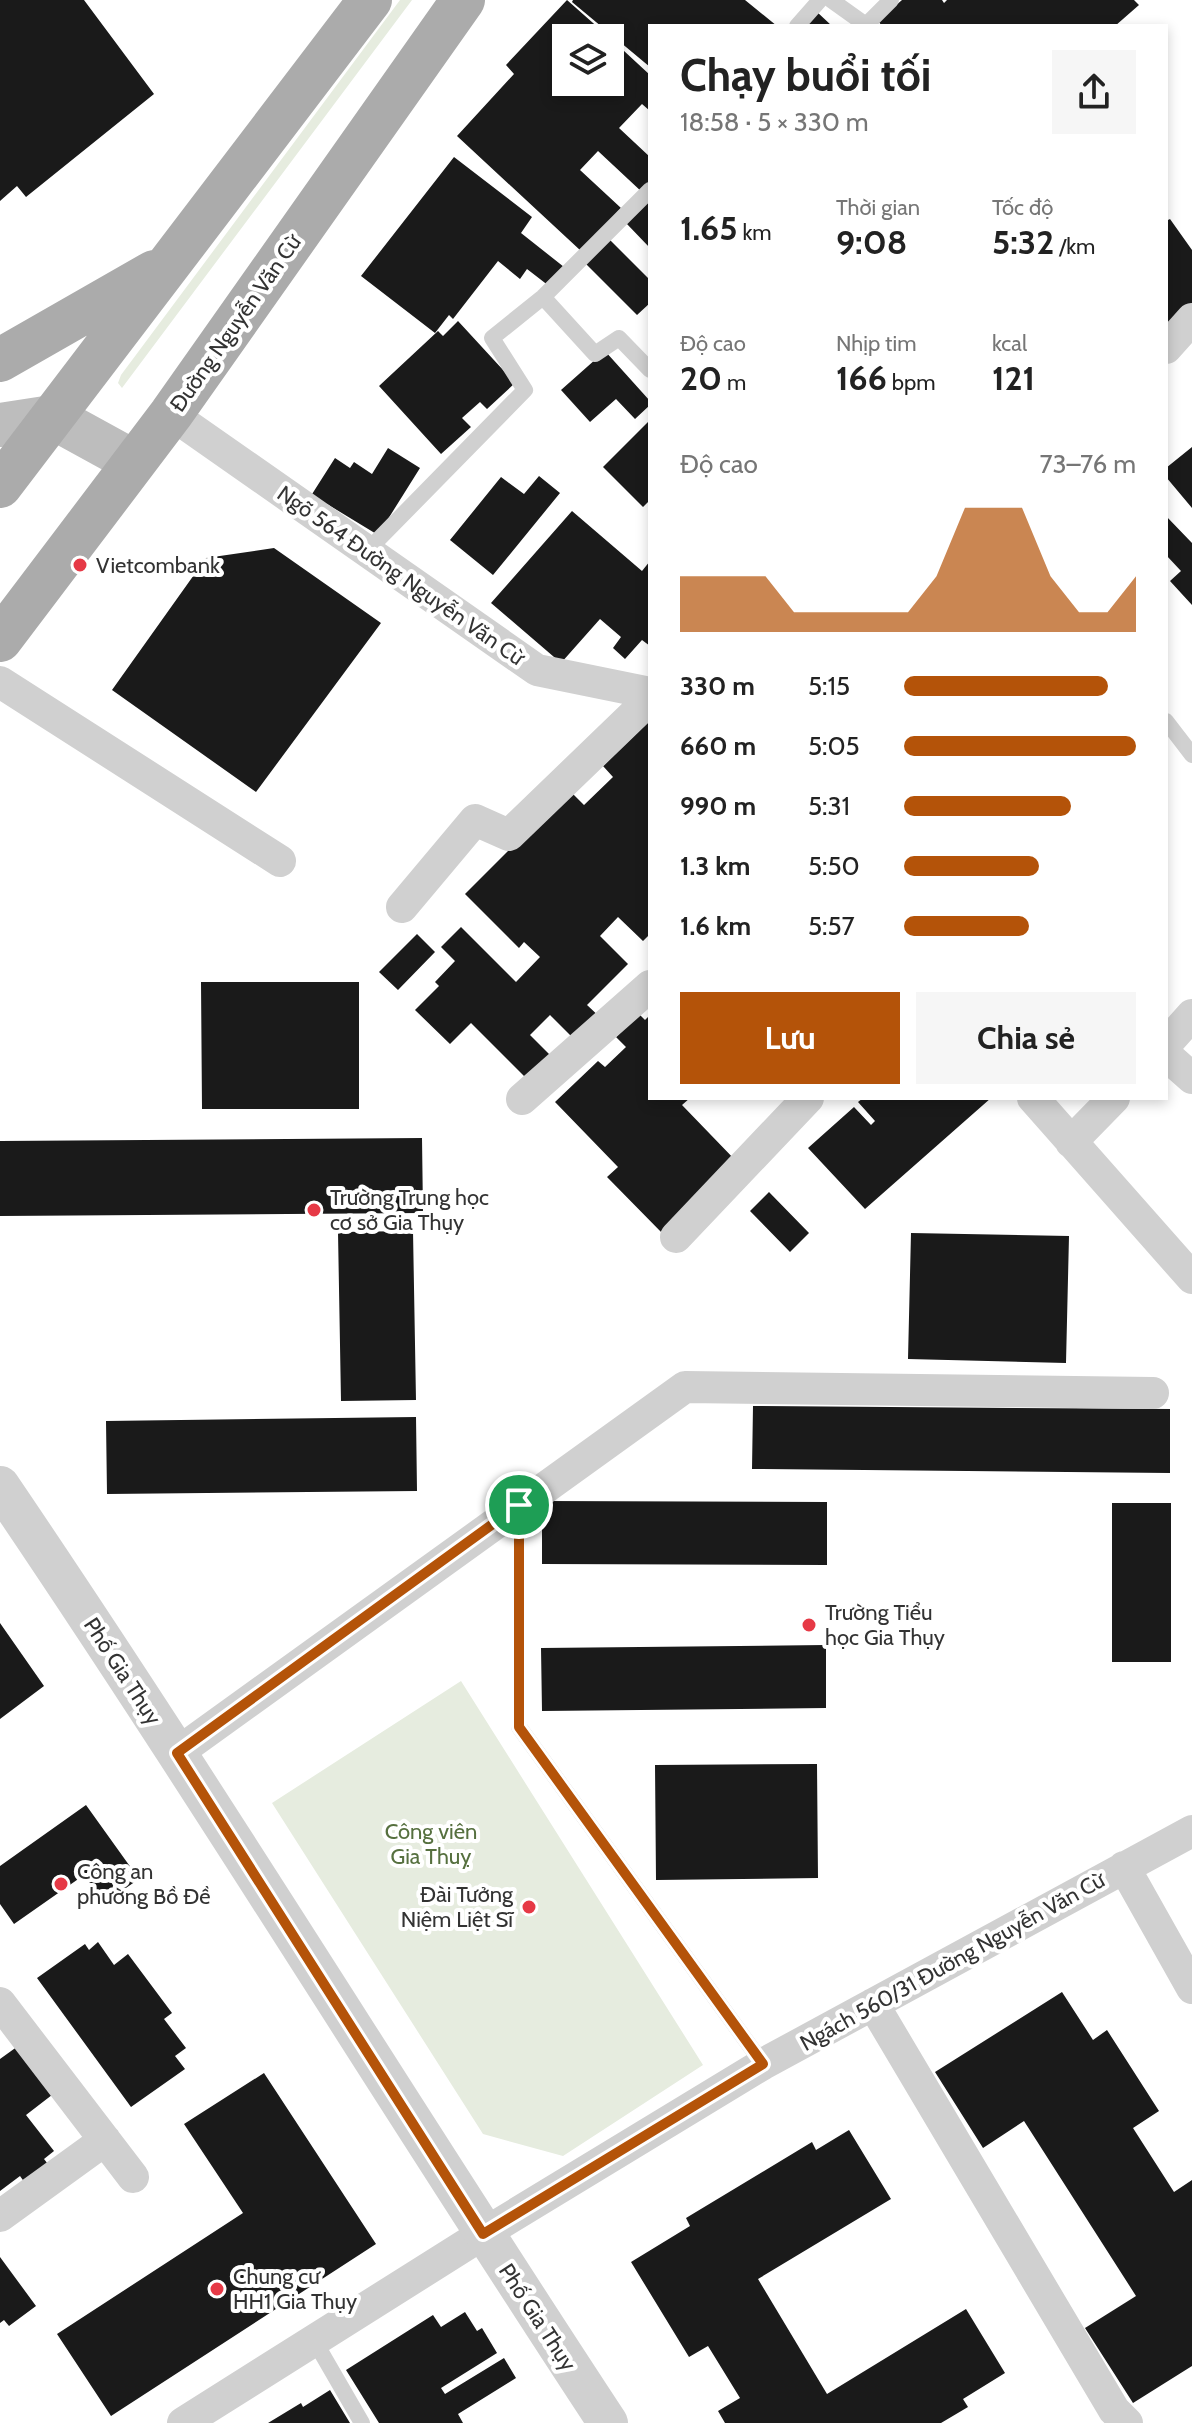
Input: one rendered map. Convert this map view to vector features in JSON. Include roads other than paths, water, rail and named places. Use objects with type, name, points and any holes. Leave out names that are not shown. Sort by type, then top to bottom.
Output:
[{"type":"main road","points":[[0,486],[370,0]]},
{"type":"main road","name":"Đường Nguyễn Văn Cừ","points":[[0,640],[171,414],[463,0]]},
{"type":"main road","points":[[0,360],[170,263]]},
{"type":"main road","points":[[0,425],[52,417],[134,462]]},
{"type":"street","points":[[1168,346],[1192,319]]},
{"type":"street","name":"Ngõ 564 Đường Nguyễn Văn Cừ","points":[[171,414],[537,670],[648,696]]},
{"type":"street","points":[[0,682],[280,861]]},
{"type":"street","points":[[402,907],[475,820],[509,835],[648,698]]},
{"type":"street","points":[[522,1099],[648,988]]},
{"type":"street","points":[[1168,1042],[1192,1015]]},
{"type":"street","points":[[1168,1057],[1192,1078]]},
{"type":"street","points":[[676,1237],[806,1100]]},
{"type":"street","points":[[1035,1100],[1187,1262]]},
{"type":"street","points":[[1071,1142],[1112,1100]]},
{"type":"street","points":[[177,1753],[685,1387],[1153,1393]]},
{"type":"street","name":"Phố Gia Thụy","points":[[0,1486],[177,1753],[483,2234],[608,2423]]},
{"type":"street","name":"Ngách 560/31 Đường Nguyễn Văn Cừ","points":[[183,2423],[483,2234],[763,2064],[1192,1831]]},
{"type":"street","points":[[1124,1867],[1192,1988]]},
{"type":"street","points":[[873,2004],[1114,2410],[1127,2423]]},
{"type":"street","points":[[4,2016],[133,2177]]},
{"type":"street","points":[[0,2216],[105,2140]]},
{"type":"lane","points":[[799,24],[820,0]]},
{"type":"lane","points":[[831,0],[865,24]]},
{"type":"lane","points":[[867,24],[891,0]]},
{"type":"lane","points":[[367,551],[525,390],[492,338],[543,297],[648,192]]},
{"type":"lane","points":[[543,297],[595,354],[619,338],[648,368]]},
{"type":"lane","points":[[1168,724],[1192,755]]},
{"type":"lane","points":[[519,1505],[519,1727],[763,2064]]},
{"type":"lane","points":[[314,2340],[362,2423]]},
{"type":"place","name":"Vietcombank","points":[[80,565]]},
{"type":"place","name":"Trường Trung học cơ sở Gia Thụy","points":[[314,1210]]},
{"type":"place","name":"Trường Tiểu học Gia Thụy","points":[[809,1625]]},
{"type":"place","name":"Công an phường Bồ Đề","points":[[61,1884]]},
{"type":"place","name":"Đài Tưởng Niệm Liệt Sĩ","points":[[529,1907]]},
{"type":"place","name":"Chung cư HH1 Gia Thụy","points":[[217,2289]]},
{"type":"park label","name":"Công viên Gia Thuỵ","points":[[431,1844]]}]
